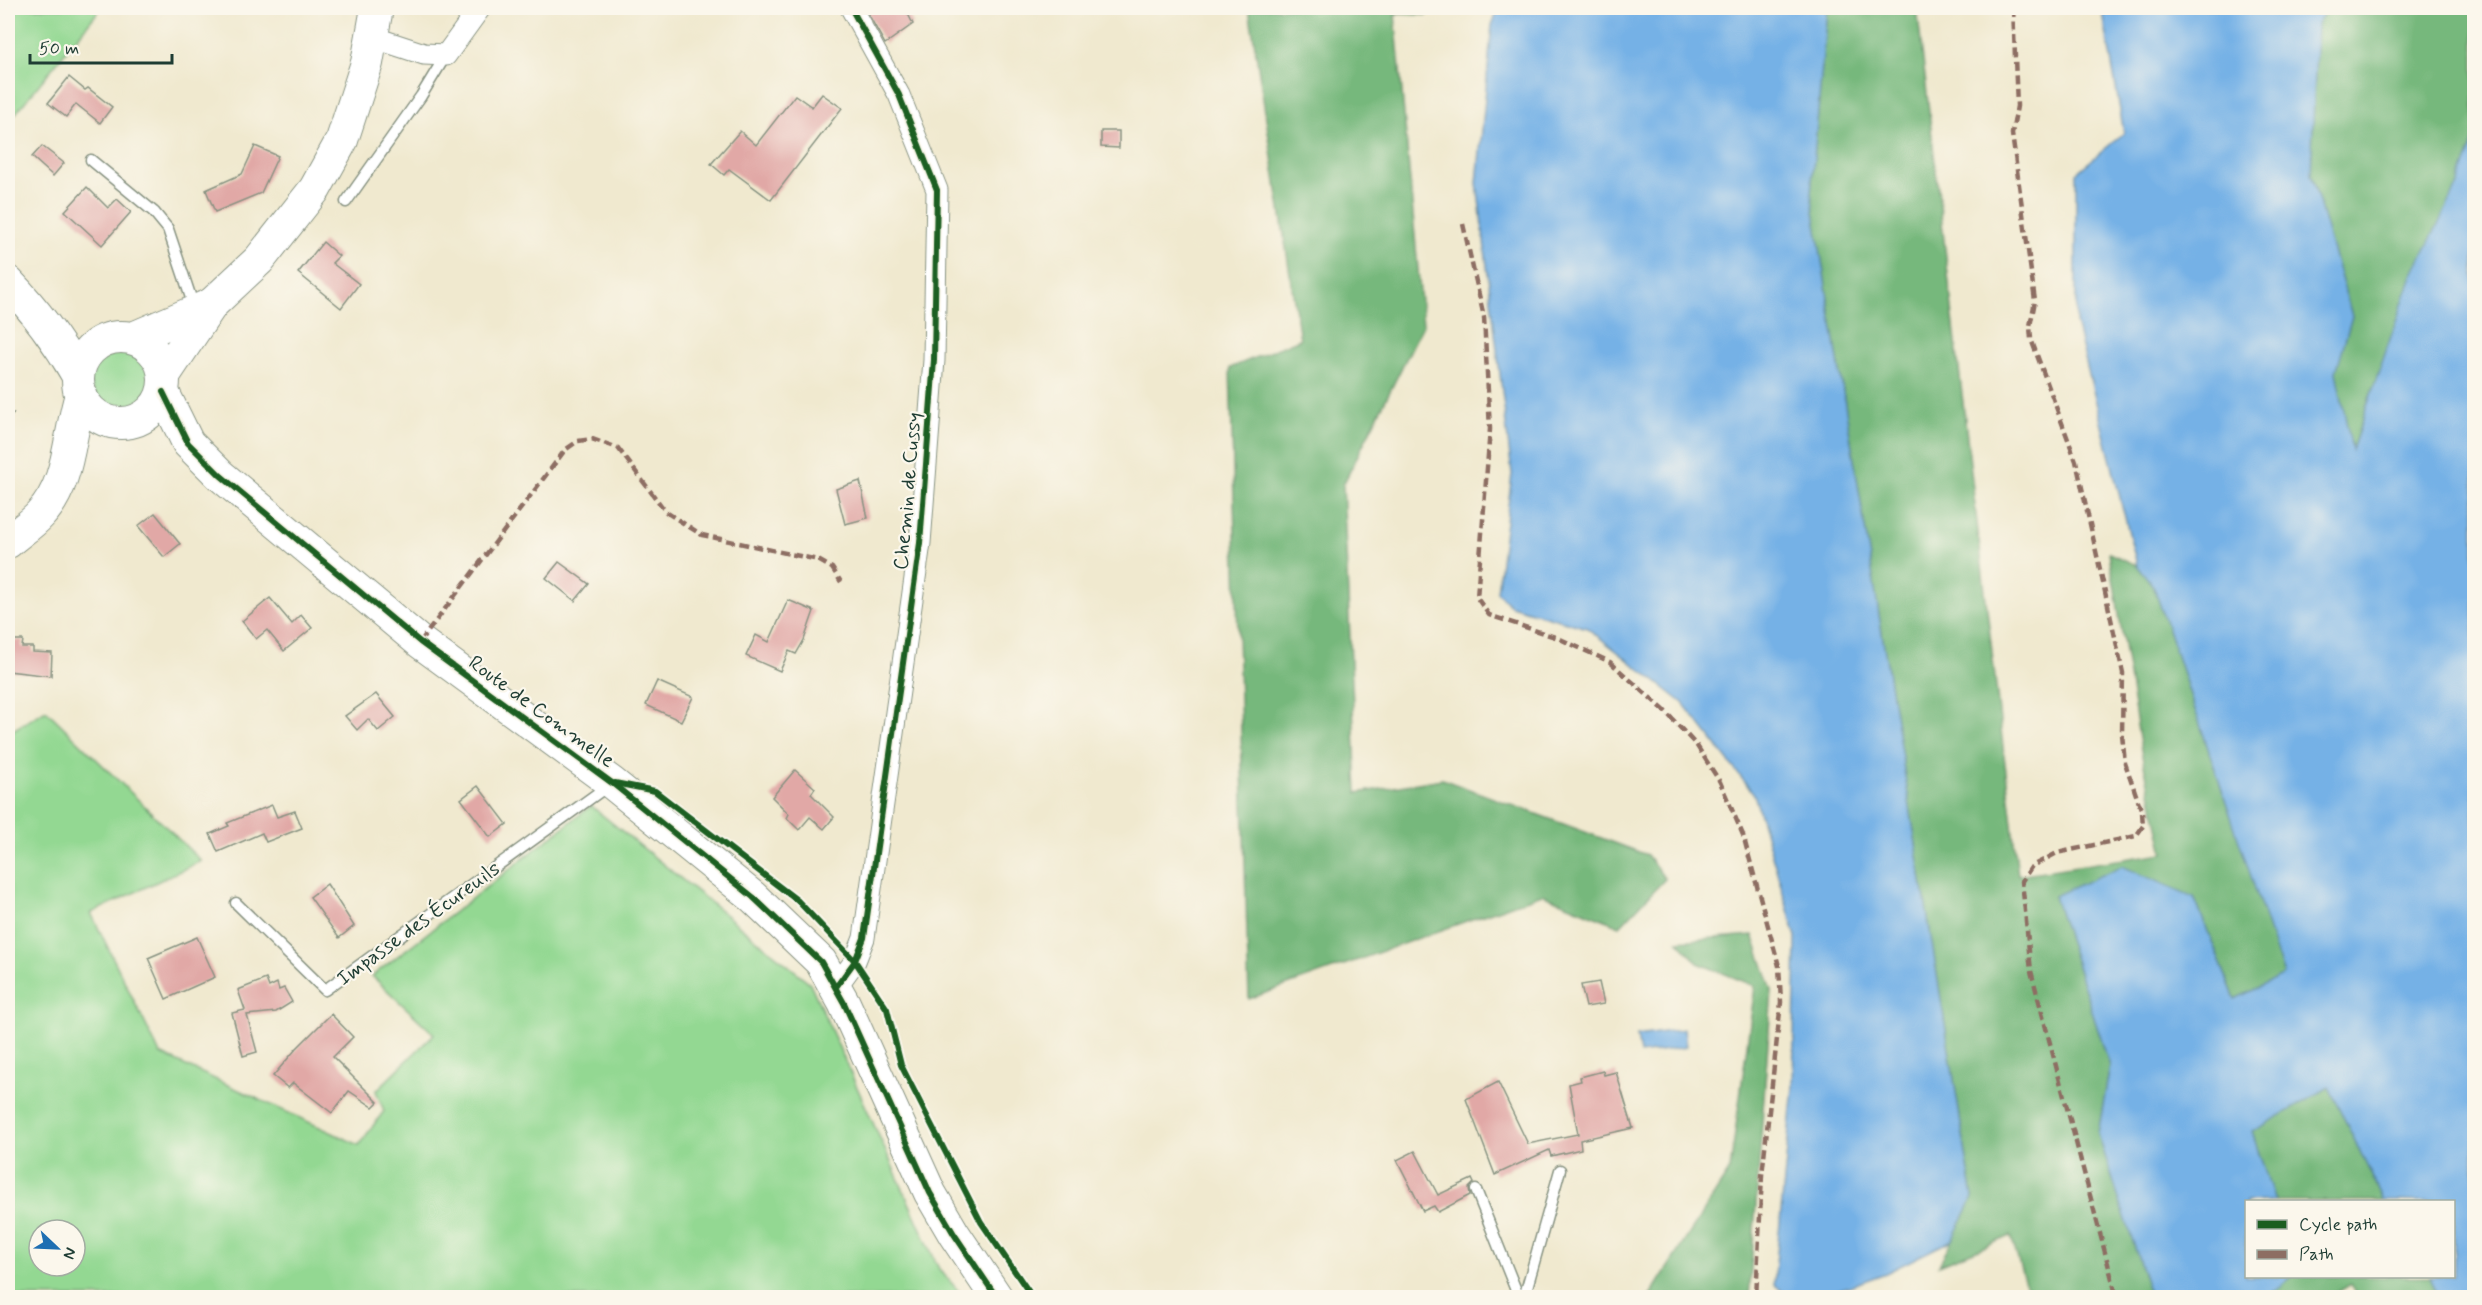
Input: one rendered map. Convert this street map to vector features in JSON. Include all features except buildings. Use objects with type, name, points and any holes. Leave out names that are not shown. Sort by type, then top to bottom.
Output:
[{"type":"street","points":[[67,463],[91,435],[119,422],[151,412],[164,383],[203,312],[259,260],[315,189],[342,140],[368,63],[375,22],[424,54],[446,55],[480,8]]},
{"type":"street","name":"Chemin de Cussy","points":[[836,987],[855,961],[864,938],[920,543],[934,360],[937,224],[937,190],[899,95],[851,8]]},
{"type":"street","points":[[8,282],[31,306],[60,345],[92,412],[119,422]]},
{"type":"street","points":[[31,306],[67,328],[102,340],[122,336],[133,338],[154,351],[164,383]]},
{"type":"street","points":[[133,338],[203,312]]},
{"type":"street","points":[[8,542],[40,514],[57,490],[67,463],[85,357],[102,340]]},
{"type":"street","name":"Route de Commelle","points":[[164,383],[188,443]]},
{"type":"street","name":"Route de Commelle","points":[[119,422],[152,427],[188,443],[220,475],[420,642],[612,783],[788,927],[821,962],[836,987],[930,1193],[954,1234],[998,1298]]},
{"type":"lane","points":[[346,202],[421,96],[446,55]]},
{"type":"lane","points":[[91,160],[154,212],[168,229],[203,312]]},
{"type":"lane","name":"Impasse des Écureuils","points":[[236,903],[325,990],[612,783]]},
{"type":"lane","points":[[1521,1298],[1560,1170]]},
{"type":"lane","points":[[1476,1190],[1521,1298]]},
{"type":"path","points":[[8,409],[16,417]]},
{"type":"green space","points":[[8,8],[101,8],[8,123]]},
{"type":"green space","points":[[1249,8],[1436,8],[1427,15],[1395,14],[1423,325],[1343,485],[1357,793],[1442,779],[1647,855],[1665,879],[1620,926],[1542,894],[1249,999],[1230,368],[1300,339]]},
{"type":"green space","points":[[1827,8],[1917,8],[2018,875],[2164,853],[2142,756],[2109,553],[2137,565],[2154,587],[2285,976],[2235,999],[2194,897],[2054,896],[2110,1066],[2098,1134],[2151,1297],[2029,1297],[2011,1236],[1939,1265],[1973,1198],[1811,193]]},
{"type":"green space","points":[[2328,8],[2474,8],[2474,139],[2457,187],[2370,396],[2352,451],[2335,372],[2352,316],[2311,175],[2317,23]]},
{"type":"green space","points":[[121,343],[133,345],[144,352],[151,363],[153,375],[151,387],[144,398],[133,405],[121,407],[109,405],[98,398],[91,387],[89,375],[91,363],[98,352],[109,345]]},
{"type":"green space","points":[[46,710],[201,861],[91,913],[160,1054],[359,1145],[384,1111],[376,1091],[434,1034],[372,976],[591,806],[810,983],[939,1269],[964,1297],[8,1297],[8,733]]},
{"type":"green space","points":[[1753,935],[1772,990],[1749,1297],[1649,1297],[1730,1170],[1755,986],[1698,963],[1678,941]]},
{"type":"green space","points":[[2329,1087],[2384,1200],[2275,1200],[2251,1132]]},
{"type":"green space","points":[[2290,1278],[2430,1278],[2438,1297],[2357,1297],[2350,1284],[2329,1297],[2267,1298]]},
{"type":"water","points":[[1499,8],[1827,8],[1811,193],[1973,1198],[1952,1240],[1886,1273],[1819,1297],[1789,1297],[1774,1284],[1793,1087],[1796,937],[1754,794],[1683,703],[1587,628],[1511,606],[1497,592],[1512,474],[1477,183],[1492,25]]},
{"type":"water","points":[[2102,8],[2328,8],[2317,23],[2311,175],[2352,316],[2336,372],[2352,450],[2411,278],[2457,187],[2474,139],[2474,1297],[2438,1297],[2430,1278],[2455,1278],[2455,1200],[2384,1200],[2329,1087],[2252,1132],[2275,1200],[2245,1200],[2245,1278],[2291,1278],[2267,1297],[2151,1297],[2098,1134],[2110,1066],[2054,896],[2122,866],[2194,897],[2235,999],[2284,975],[2154,587],[2137,565],[2076,323],[2076,173],[2124,133]]},
{"type":"water","points":[[1684,1029],[1686,1047],[1640,1054],[1637,1036]]},
{"type":"marked path","points":[[2013,8],[2017,106],[2012,134],[2035,301],[2030,326],[2031,339],[2076,461],[2123,673],[2122,734],[2125,763],[2142,812],[2143,826],[2136,836],[2057,853],[2032,866],[2022,881],[2031,971],[2117,1298]]},
{"type":"marked path","points":[[1463,224],[1484,317],[1490,429],[1477,598],[1489,615],[1558,638],[1610,662],[1664,710],[1697,746],[1720,782],[1743,835],[1779,966],[1781,1002],[1762,1175],[1756,1298]]},
{"type":"marked path","points":[[420,642],[565,450],[578,441],[592,439],[618,448],[666,512],[702,535],[818,560],[832,568],[841,582]]},
{"type":"cycle path","points":[[836,987],[855,961],[864,938],[920,543],[934,360],[937,190],[899,95],[851,8]]},
{"type":"cycle path","points":[[163,392],[188,443],[220,475],[420,642],[612,783],[753,897],[821,962],[844,1003],[930,1193],[954,1234],[997,1298]]},
{"type":"cycle path","points":[[615,783],[655,791],[798,901],[855,961],[887,1009],[901,1065],[981,1222],[1033,1298]]}]
